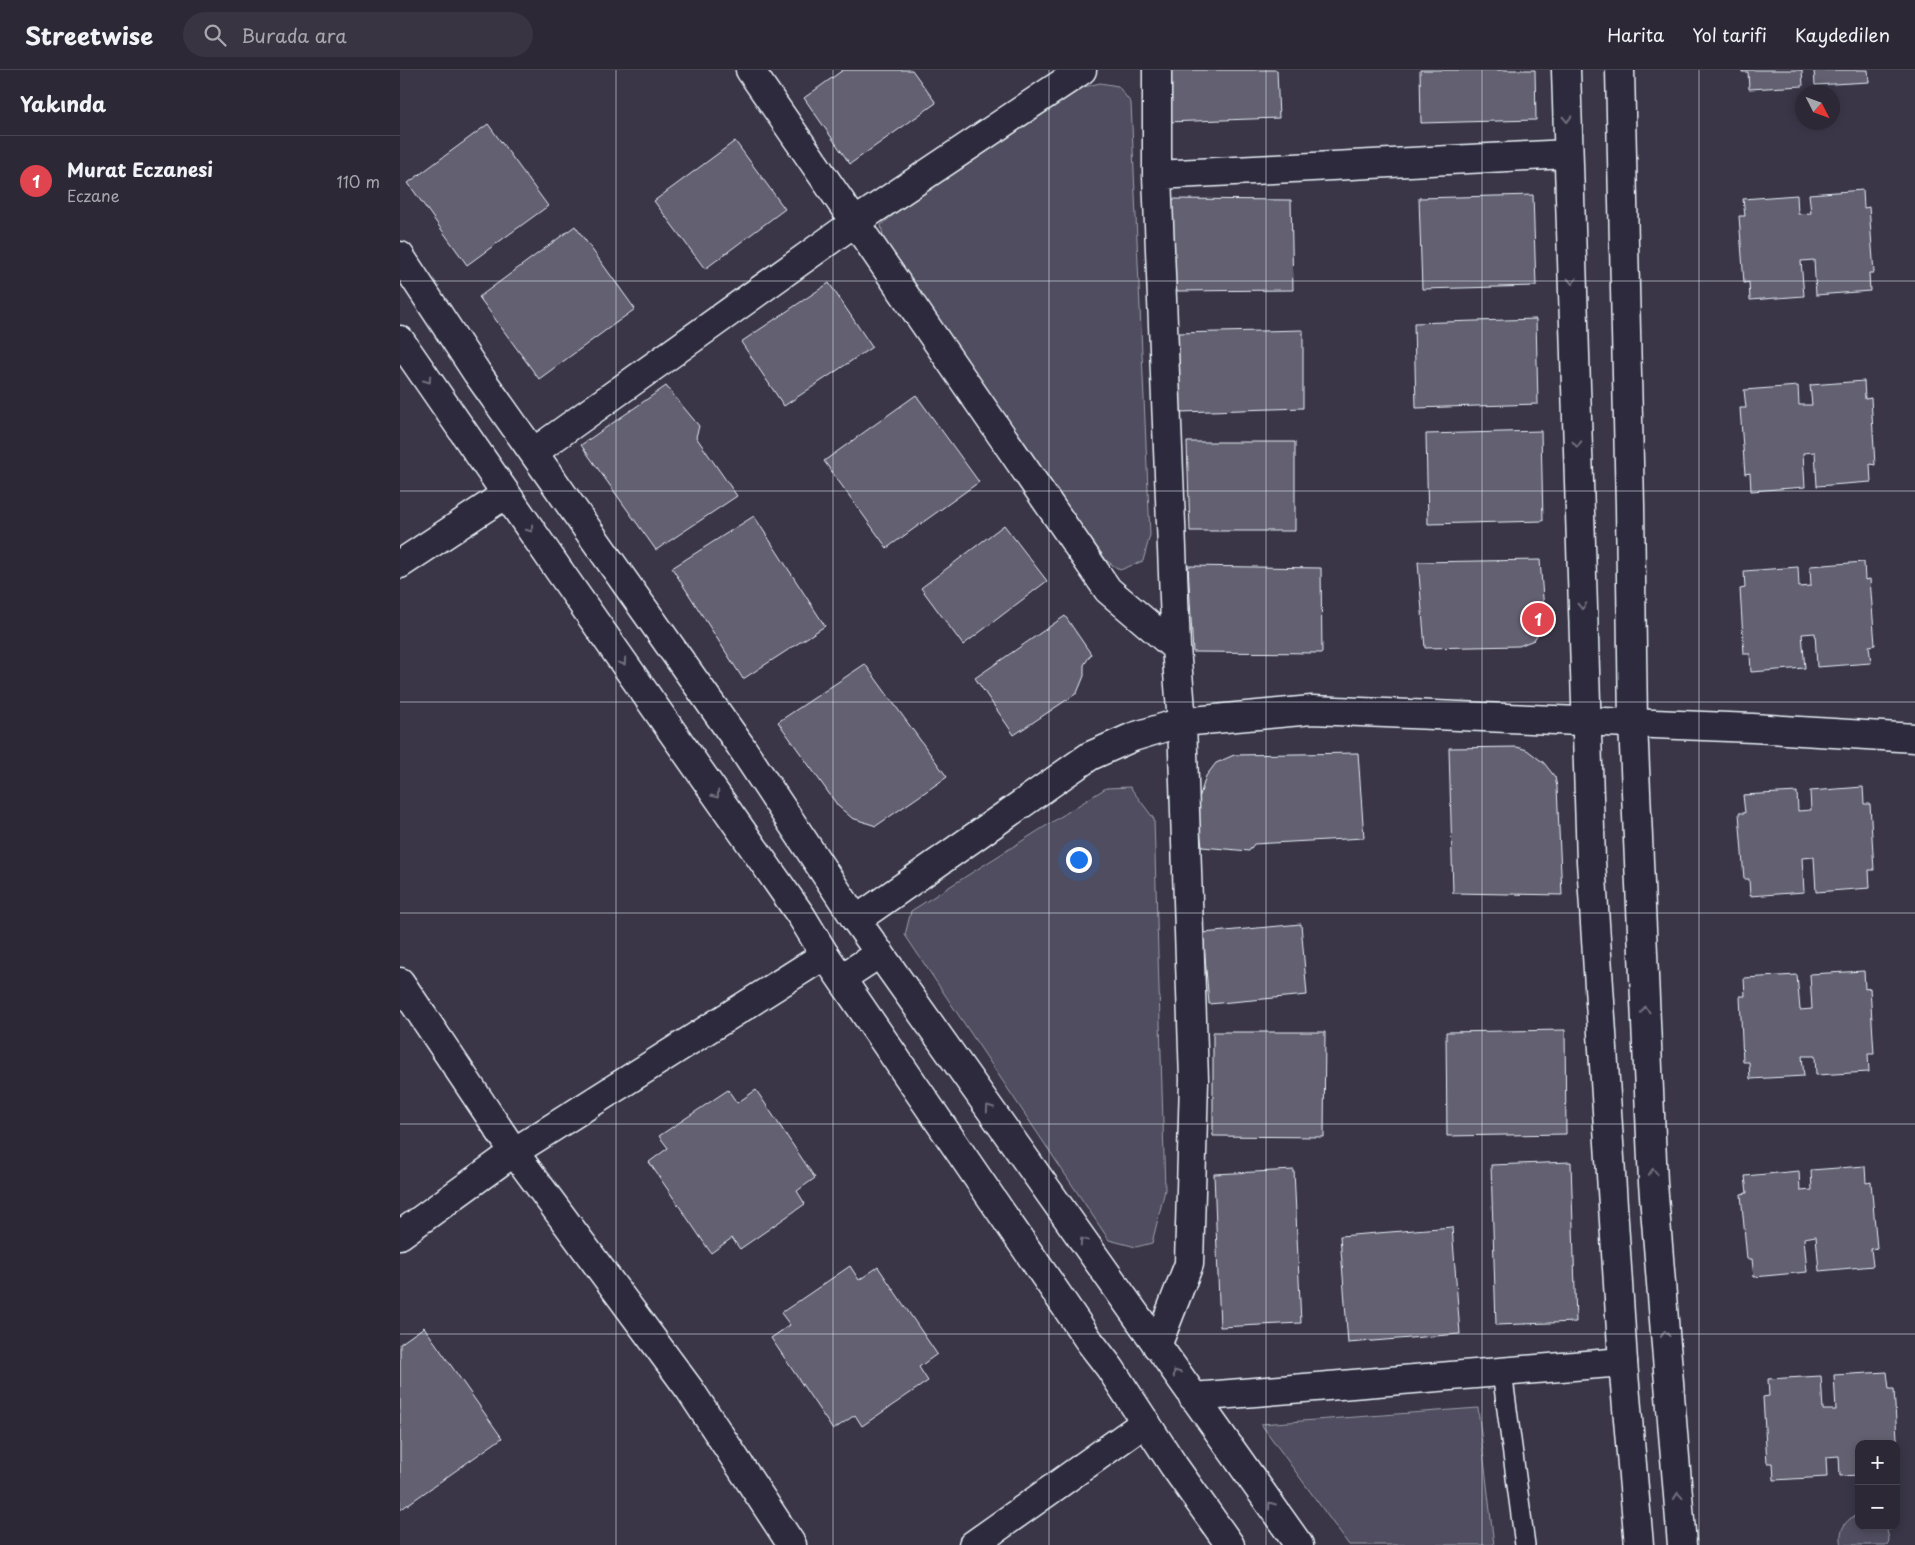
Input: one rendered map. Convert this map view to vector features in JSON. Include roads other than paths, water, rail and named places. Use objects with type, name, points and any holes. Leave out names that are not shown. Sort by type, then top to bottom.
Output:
[{"type":"street","points":[[750,70],[1108,590],[1176,648]]},
{"type":"street","points":[[534,452],[855,222],[1082,70]]},
{"type":"street","points":[[1157,70],[1157,176],[1176,648],[1182,722],[1194,1080],[1189,1264],[1157,1346]]},
{"type":"street","points":[[1566,70],[1591,861],[1623,1362],[1639,1545]]},
{"type":"street","points":[[1620,70],[1630,496],[1633,723],[1653,1183],[1682,1545]]},
{"type":"street","points":[[1157,176],[1568,154]]},
{"type":"street","points":[[400,256],[478,372],[740,745],[849,909],[1299,1545]]},
{"type":"street","points":[[400,340],[807,925],[1146,1422],[1174,1466],[1230,1545]]},
{"type":"street","points":[[400,564],[506,494]]},
{"type":"street","points":[[807,925],[849,909],[1090,756],[1133,737],[1182,722],[1312,710],[1753,728],[1915,738]]},
{"type":"street","points":[[842,978],[880,953]]},
{"type":"street","points":[[400,1236],[514,1152],[826,955]]},
{"type":"street","points":[[400,982],[514,1152],[690,1390],[792,1545]]},
{"type":"street","points":[[1193,1396],[1623,1362]]},
{"type":"street","points":[[973,1545],[1146,1422]]},
{"type":"lane","points":[[1502,1372],[1525,1545]]},
{"type":"place","name":"Murat Eczanesi","points":[[1538,619]]}]
